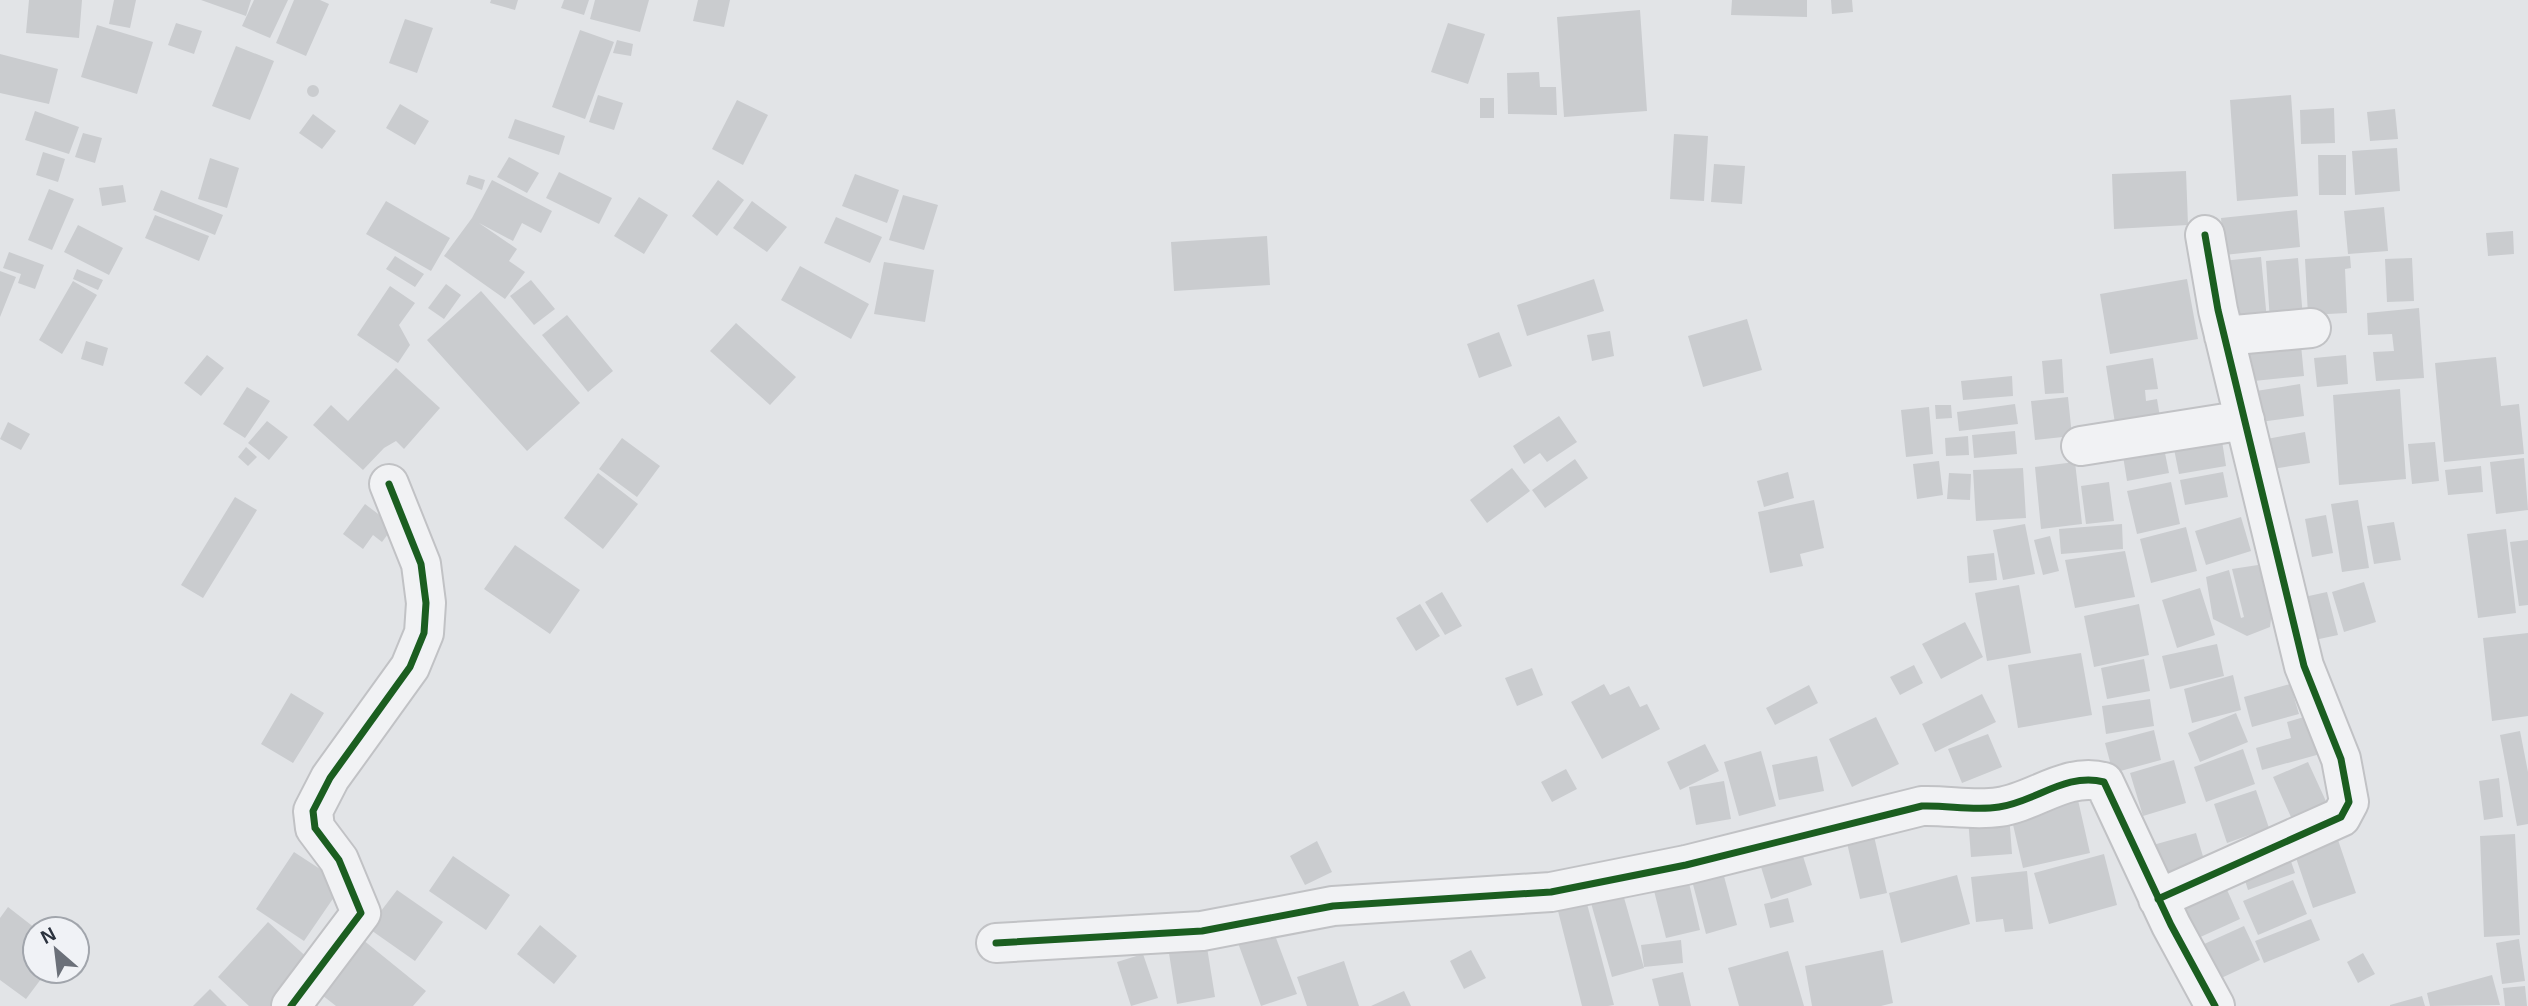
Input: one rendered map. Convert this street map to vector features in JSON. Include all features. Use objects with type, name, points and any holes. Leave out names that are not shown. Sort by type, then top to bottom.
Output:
[{"type":"street","points":[[2158,899],[2341,817],[2349,802],[2341,759],[2304,666],[2224,336],[2205,235]]},
{"type":"street","points":[[2224,336],[2311,328]]},
{"type":"street","points":[[2081,446],[2245,420]]},
{"type":"street","points":[[291,1006],[361,913],[340,860],[315,828],[313,811],[330,778],[410,667],[424,633],[426,603],[421,564],[389,484]]},
{"type":"street","points":[[996,943],[1202,931],[1333,906],[1551,892],[1686,865],[1922,806],[1946,805],[1978,809],[2002,807],[2076,780],[2093,779],[2104,782],[2158,899],[2215,1006]]},
{"type":"building","points":[[29,0],[82,0],[79,38],[26,33]]},
{"type":"building","points":[[114,0],[136,0],[130,28],[109,24]]},
{"type":"building","points":[[201,0],[251,0],[246,16]]},
{"type":"building","points":[[254,0],[288,0],[270,38],[242,26]]},
{"type":"building","points":[[294,0],[320,0],[329,4],[306,56],[276,43]]},
{"type":"building","points":[[491,0],[518,0],[515,10],[490,3]]},
{"type":"building","points":[[564,0],[589,0],[584,15],[561,8]]},
{"type":"building","points":[[595,0],[649,0],[640,32],[590,19]]},
{"type":"building","points":[[698,0],[730,0],[724,27],[693,21]]},
{"type":"building","points":[[1732,0],[1807,0],[1807,17],[1731,15]]},
{"type":"building","points":[[1831,0],[1852,0],[1853,12],[1832,14]]},
{"type":"building","points":[[1640,10],[1647,111],[1564,117],[1557,17]]},
{"type":"building","points":[[405,19],[433,28],[417,73],[389,63]]},
{"type":"building","points":[[176,23],[202,31],[194,54],[168,45]]},
{"type":"building","points":[[1448,23],[1485,34],[1468,84],[1431,72]]},
{"type":"building","points":[[97,25],[153,42],[137,94],[81,77]]},
{"type":"building","points":[[580,30],[614,42],[585,119],[552,107]]},
{"type":"building","points":[[617,40],[633,44],[631,56],[613,53]]},
{"type":"building","points":[[236,46],[274,61],[250,120],[212,106]]},
{"type":"building","points":[[0,54],[58,69],[49,104],[0,93]]},
{"type":"building","points":[[1539,72],[1540,87],[1556,87],[1557,115],[1508,114],[1507,73]]},
{"type":"building","points":[[313,85],[319,91],[313,97],[307,91]]},
{"type":"building","points":[[598,95],[623,103],[614,130],[589,122]]},
{"type":"building","points":[[2291,95],[2298,196],[2237,201],[2230,100]]},
{"type":"building","points":[[1480,98],[1494,98],[1494,118],[1480,118]]},
{"type":"building","points":[[737,100],[768,115],[743,165],[712,149]]},
{"type":"building","points":[[400,104],[429,121],[415,145],[386,128]]},
{"type":"building","points":[[2334,108],[2335,143],[2301,144],[2300,110]]},
{"type":"building","points":[[2395,109],[2398,139],[2370,141],[2367,112]]},
{"type":"building","points":[[35,111],[79,127],[69,154],[25,140]]},
{"type":"building","points":[[313,114],[336,131],[322,149],[299,133]]},
{"type":"building","points":[[515,119],[565,136],[559,155],[508,138]]},
{"type":"building","points":[[83,133],[102,138],[95,163],[75,157]]},
{"type":"building","points":[[1674,134],[1708,136],[1704,201],[1670,199]]},
{"type":"building","points":[[2397,148],[2400,191],[2355,195],[2352,151]]},
{"type":"building","points":[[43,152],[65,159],[58,182],[36,175]]},
{"type":"building","points":[[2318,155],[2346,155],[2346,195],[2319,195]]},
{"type":"building","points":[[509,157],[539,173],[527,193],[497,177]]},
{"type":"building","points":[[210,158],[239,168],[227,208],[198,199]]},
{"type":"building","points":[[1714,164],[1745,166],[1742,204],[1711,202]]},
{"type":"building","points":[[2186,171],[2188,225],[2114,229],[2112,174]]},
{"type":"building","points":[[559,172],[612,198],[599,224],[546,198]]},
{"type":"building","points":[[855,174],[899,190],[887,223],[842,206]]},
{"type":"building","points":[[469,175],[485,180],[482,190],[466,184]]},
{"type":"building","points":[[492,180],[552,211],[541,233],[522,223],[513,241],[479,223],[517,249],[509,261],[525,272],[505,299],[444,256],[472,218]]},
{"type":"building","points":[[718,180],[744,200],[717,236],[692,216]]},
{"type":"building","points":[[123,185],[126,202],[102,206],[99,188]]},
{"type":"building","points":[[49,189],[74,199],[52,250],[28,240]]},
{"type":"building","points":[[161,190],[223,215],[215,235],[153,210]]},
{"type":"building","points":[[903,195],[938,205],[924,250],[889,240]]},
{"type":"building","points":[[639,197],[668,215],[644,254],[614,236]]},
{"type":"building","points":[[386,201],[450,238],[431,271],[366,234]]},
{"type":"building","points":[[752,201],[787,227],[767,252],[733,228]]},
{"type":"building","points":[[2384,207],[2388,251],[2348,254],[2344,211]]},
{"type":"building","points":[[2297,210],[2300,247],[2224,255],[2221,218]]},
{"type":"building","points":[[155,215],[209,236],[199,261],[145,238]]},
{"type":"building","points":[[836,217],[882,237],[870,263],[824,243]]},
{"type":"building","points":[[78,225],[123,248],[109,275],[64,252]]},
{"type":"building","points":[[2513,231],[2514,254],[2488,256],[2486,233]]},
{"type":"building","points":[[1267,236],[1270,285],[1174,291],[1171,242]]},
{"type":"building","points":[[9,252],[44,265],[35,289],[18,283],[21,274],[3,268]]},
{"type":"building","points":[[395,256],[424,274],[415,287],[386,269]]},
{"type":"building","points":[[2350,256],[2351,268],[2345,269],[2347,313],[2308,315],[2305,259]]},
{"type":"building","points":[[2261,257],[2267,320],[2228,324],[2222,261]]},
{"type":"building","points":[[2298,258],[2303,318],[2270,321],[2266,261]]},
{"type":"building","points":[[2412,258],[2414,301],[2387,302],[2385,259]]},
{"type":"building","points":[[884,262],[934,270],[925,322],[874,314]]},
{"type":"building","points":[[800,266],[869,304],[851,339],[781,300]]},
{"type":"building","points":[[77,269],[103,280],[98,290],[73,279]]},
{"type":"building","points":[[0,271],[16,277],[0,317]]},
{"type":"building","points":[[1594,279],[1604,311],[1527,336],[1517,305]]},
{"type":"building","points":[[2187,279],[2198,339],[2110,354],[2100,294]]},
{"type":"building","points":[[531,280],[555,309],[534,325],[510,296]]},
{"type":"building","points":[[73,281],[97,295],[62,354],[39,340]]},
{"type":"building","points":[[446,284],[461,295],[444,319],[428,308]]},
{"type":"building","points":[[390,286],[415,303],[399,325],[410,345],[398,363],[357,335]]},
{"type":"building","points":[[481,291],[580,403],[527,451],[427,340]]},
{"type":"building","points":[[2419,308],[2424,378],[2376,381],[2373,352],[2394,351],[2392,334],[2368,335],[2367,313]]},
{"type":"building","points":[[567,315],[613,371],[588,392],[542,335]]},
{"type":"building","points":[[1747,319],[1762,370],[1703,387],[1688,336]]},
{"type":"building","points":[[736,323],[796,377],[770,405],[710,351]]},
{"type":"building","points":[[1610,331],[1614,356],[1592,361],[1587,335]]},
{"type":"building","points":[[1499,332],[1512,366],[1479,378],[1467,344]]},
{"type":"building","points":[[86,341],[108,348],[103,366],[81,359]]},
{"type":"building","points":[[2301,345],[2304,376],[2244,382],[2241,350]]},
{"type":"building","points":[[207,355],[224,368],[201,396],[184,383]]},
{"type":"building","points":[[2346,355],[2348,384],[2317,387],[2314,358]]},
{"type":"building","points":[[2496,357],[2501,406],[2519,404],[2524,454],[2444,462],[2435,363]]},
{"type":"building","points":[[2153,358],[2158,389],[2145,390],[2146,401],[2157,399],[2162,429],[2117,436],[2106,366]]},
{"type":"building","points":[[2062,359],[2064,393],[2045,394],[2042,361]]},
{"type":"building","points":[[396,368],[440,408],[404,449],[396,441],[384,448],[363,470],[313,425],[331,405],[348,421]]},
{"type":"building","points":[[2012,376],[2013,396],[1963,400],[1961,381]]},
{"type":"building","points":[[2300,384],[2304,416],[2260,422],[2256,391]]},
{"type":"building","points":[[247,387],[270,401],[245,438],[223,424]]},
{"type":"building","points":[[2400,389],[2406,479],[2339,485],[2333,395]]},
{"type":"building","points":[[2068,397],[2072,436],[2035,440],[2031,401]]},
{"type":"building","points":[[2015,404],[2018,424],[1959,431],[1957,412]]},
{"type":"building","points":[[1935,405],[1951,405],[1952,418],[1936,419]]},
{"type":"building","points":[[1929,407],[1933,454],[1906,457],[1901,410]]},
{"type":"building","points":[[1559,416],[1577,442],[1547,462],[1540,453],[1524,464],[1513,446]]},
{"type":"building","points":[[267,421],[288,437],[269,460],[248,443]]},
{"type":"building","points":[[8,422],[30,434],[21,450],[0,439]]},
{"type":"building","points":[[2015,431],[2017,454],[1974,458],[1972,435]]},
{"type":"building","points":[[2305,432],[2310,463],[2260,471],[2256,441]]},
{"type":"building","points":[[1968,436],[1969,455],[1946,456],[1945,438]]},
{"type":"building","points":[[622,438],[660,466],[637,497],[599,469]]},
{"type":"building","points":[[2222,441],[2226,466],[2179,474],[2174,449]]},
{"type":"building","points":[[2435,442],[2439,481],[2412,484],[2408,444]]},
{"type":"building","points":[[246,447],[257,457],[248,466],[238,457]]},
{"type":"building","points":[[2164,448],[2169,473],[2127,481],[2123,456]]},
{"type":"building","points":[[2524,458],[2528,510],[2496,514],[2490,462]]},
{"type":"building","points":[[1575,459],[1588,478],[1545,508],[1532,490]]},
{"type":"building","points":[[1939,461],[1943,495],[1917,499],[1913,464]]},
{"type":"building","points":[[2075,462],[2082,524],[2041,529],[2035,467]]},
{"type":"building","points":[[2481,466],[2483,492],[2448,495],[2445,470]]},
{"type":"building","points":[[1512,468],[1530,491],[1487,523],[1470,500]]},
{"type":"building","points":[[2023,468],[2026,518],[1976,521],[1973,470]]},
{"type":"building","points":[[1788,472],[1794,498],[1764,507],[1757,481]]},
{"type":"building","points":[[2223,472],[2228,497],[2185,505],[2180,480]]},
{"type":"building","points":[[598,473],[638,504],[603,549],[564,518]]},
{"type":"building","points":[[1949,473],[1971,474],[1970,500],[1947,499]]},
{"type":"building","points":[[2109,482],[2114,521],[2086,524],[2081,486]]},
{"type":"building","points":[[2171,482],[2180,524],[2137,534],[2127,491]]},
{"type":"building","points":[[235,497],[257,510],[203,598],[181,585]]},
{"type":"building","points":[[1814,500],[1824,548],[1800,554],[1803,566],[1770,573],[1758,512]]},
{"type":"building","points":[[2358,500],[2369,568],[2342,572],[2331,504]]},
{"type":"building","points":[[365,504],[394,526],[382,542],[373,535],[363,549],[343,534]]},
{"type":"building","points":[[2326,515],[2333,553],[2312,557],[2305,519]]},
{"type":"building","points":[[2241,517],[2251,551],[2206,565],[2195,531]]},
{"type":"building","points":[[2394,522],[2401,560],[2374,564],[2367,526]]},
{"type":"building","points":[[2025,524],[2035,574],[2003,580],[1993,530]]},
{"type":"building","points":[[2122,524],[2123,549],[2061,554],[2059,529]]},
{"type":"building","points":[[2186,527],[2197,571],[2151,583],[2140,539]]},
{"type":"building","points":[[2506,529],[2516,613],[2478,618],[2467,534]]},
{"type":"building","points":[[2050,536],[2059,571],[2043,575],[2034,540]]},
{"type":"building","points":[[2528,540],[2528,605],[2519,606],[2510,542]]},
{"type":"building","points":[[515,545],[580,590],[550,634],[484,589]]},
{"type":"building","points":[[2125,551],[2135,597],[2075,608],[2065,560]]},
{"type":"building","points":[[1994,553],[1997,580],[1969,583],[1967,556]]},
{"type":"building","points":[[2258,565],[2273,604],[2270,627],[2247,636],[2213,619],[2206,577],[2229,570],[2241,618],[2244,617],[2232,569]]},
{"type":"building","points":[[2364,582],[2376,622],[2344,632],[2332,592]]},
{"type":"building","points":[[2019,585],[2031,653],[1987,661],[1975,593]]},
{"type":"building","points":[[2200,588],[2215,635],[2177,648],[2162,600]]},
{"type":"building","points":[[1442,592],[1462,626],[1445,635],[1425,602]]},
{"type":"building","points":[[2327,592],[2338,635],[2305,642],[2295,599]]},
{"type":"building","points":[[1420,604],[1440,636],[1416,651],[1396,618]]},
{"type":"building","points":[[2139,604],[2149,655],[2094,667],[2084,616]]},
{"type":"building","points":[[1965,622],[1983,657],[1941,679],[1922,644]]},
{"type":"building","points":[[2528,633],[2528,716],[2492,721],[2483,638]]},
{"type":"building","points":[[2217,644],[2224,676],[2170,689],[2162,656]]},
{"type":"building","points":[[2081,653],[2092,715],[2018,728],[2008,665]]},
{"type":"building","points":[[2144,659],[2150,691],[2107,699],[2101,668]]},
{"type":"building","points":[[1914,665],[1923,683],[1900,695],[1890,677]]},
{"type":"building","points":[[1532,668],[1543,695],[1517,706],[1505,678]]},
{"type":"building","points":[[2233,675],[2241,710],[2192,723],[2184,689]]},
{"type":"building","points":[[1604,684],[1610,695],[1629,686],[1640,707],[1647,704],[1660,729],[1602,759],[1571,702]]},
{"type":"building","points":[[2290,684],[2299,714],[2252,727],[2244,697]]},
{"type":"building","points":[[1809,685],[1818,703],[1775,725],[1766,708]]},
{"type":"building","points":[[291,693],[324,713],[293,763],[261,744]]},
{"type":"building","points":[[1982,694],[1996,722],[1935,752],[1922,724]]},
{"type":"building","points":[[2150,699],[2154,726],[2106,734],[2102,706]]},
{"type":"building","points":[[2321,712],[2331,751],[2262,770],[2256,748],[2291,738],[2287,722]]},
{"type":"building","points":[[2236,713],[2248,742],[2200,762],[2188,733]]},
{"type":"building","points":[[1876,717],[1899,764],[1852,787],[1829,739]]},
{"type":"building","points":[[2154,730],[2161,760],[2113,773],[2105,743]]},
{"type":"building","points":[[2520,731],[2528,772],[2528,824],[2517,826],[2500,735]]},
{"type":"building","points":[[1988,734],[2002,767],[1962,783],[1948,749]]},
{"type":"building","points":[[1705,744],[1719,771],[1680,790],[1667,762]]},
{"type":"building","points":[[2243,749],[2255,784],[2206,802],[2194,767]]},
{"type":"building","points":[[1761,751],[1776,806],[1739,816],[1724,762]]},
{"type":"building","points":[[1817,756],[1824,791],[1779,800],[1772,765]]},
{"type":"building","points":[[2174,760],[2186,803],[2143,816],[2130,773]]},
{"type":"building","points":[[2308,762],[2330,810],[2295,826],[2273,777]]},
{"type":"building","points":[[1566,769],[1577,789],[1552,802],[1541,782]]},
{"type":"building","points":[[2499,778],[2503,817],[2484,820],[2479,781]]},
{"type":"building","points":[[1724,781],[1731,819],[1696,825],[1689,787]]},
{"type":"building","points":[[2256,790],[2269,828],[2227,843],[2214,804]]},
{"type":"building","points":[[2078,800],[2090,853],[2023,868],[2011,816]]},
{"type":"building","points":[[2009,814],[2012,854],[1971,857],[1968,818]]},
{"type":"building","points":[[2196,833],[2205,863],[2161,875],[2153,845]]},
{"type":"building","points":[[2515,834],[2520,935],[2484,937],[2480,836]]},
{"type":"building","points":[[1874,836],[1887,893],[1860,899],[1847,843]]},
{"type":"building","points":[[2337,837],[2356,893],[2313,908],[2294,852]]},
{"type":"building","points":[[1798,840],[1812,885],[1771,899],[1757,854]]},
{"type":"building","points":[[1317,841],[1332,872],[1305,885],[1290,856]]},
{"type":"building","points":[[2286,847],[2295,873],[2248,890],[2240,865]]},
{"type":"building","points":[[294,852],[343,884],[304,941],[256,909]]},
{"type":"building","points":[[2104,854],[2117,905],[2049,924],[2034,873]]},
{"type":"building","points":[[453,856],[510,895],[486,930],[429,891]]},
{"type":"building","points":[[1721,865],[1737,925],[1706,934],[1690,873]]},
{"type":"building","points":[[1686,870],[1700,930],[1666,938],[1651,879]]},
{"type":"building","points":[[2027,871],[2033,929],[2005,932],[2003,919],[1976,922],[1971,877]]},
{"type":"building","points":[[2220,874],[2240,919],[2196,939],[2176,895]]},
{"type":"building","points":[[1957,875],[1970,924],[1901,943],[1889,893]]},
{"type":"building","points":[[2293,880],[2307,914],[2258,935],[2243,901]]},
{"type":"building","points":[[1621,887],[1644,968],[1612,977],[1589,896]]},
{"type":"building","points":[[397,890],[443,922],[415,961],[368,928]]},
{"type":"building","points":[[1788,898],[1794,922],[1770,928],[1764,904]]},
{"type":"building","points":[[1586,900],[1614,1005],[1582,1006],[1557,907]]},
{"type":"building","points":[[8,907],[21,917],[21,985],[36,985],[26,999],[0,980],[0,918]]},
{"type":"building","points":[[2311,919],[2320,940],[2264,963],[2255,941]]},
{"type":"building","points":[[268,922],[311,961],[271,1006],[249,1006],[218,977]]},
{"type":"building","points":[[540,925],[577,956],[554,984],[517,954]]},
{"type":"building","points":[[2244,926],[2260,960],[2217,980],[2202,945]]},
{"type":"building","points":[[1273,930],[1297,994],[1261,1006],[1238,943]]},
{"type":"building","points":[[357,935],[426,991],[413,1006],[336,1006],[313,988]]},
{"type":"building","points":[[2519,939],[2525,981],[2502,984],[2496,943]]},
{"type":"building","points":[[1681,940],[1683,963],[1644,967],[1641,945]]},
{"type":"building","points":[[1206,941],[1215,997],[1177,1004],[1168,947]]},
{"type":"building","points":[[1471,950],[1486,978],[1464,989],[1450,961]]},
{"type":"building","points":[[1883,950],[1893,1003],[1881,1006],[1812,1006],[1805,966]]},
{"type":"building","points":[[1788,951],[1804,1006],[1739,1006],[1728,968]]},
{"type":"building","points":[[2363,953],[2375,974],[2358,983],[2347,962]]},
{"type":"building","points":[[1143,954],[1158,998],[1131,1006],[1117,962]]},
{"type":"building","points":[[1344,961],[1359,1006],[1307,1006],[1297,977]]},
{"type":"building","points":[[1683,972],[1691,1006],[1659,1006],[1652,979]]},
{"type":"building","points":[[2492,975],[2500,1005],[2430,1006],[2427,993]]},
{"type":"building","points":[[2525,986],[2527,1006],[2505,1006],[2503,988]]},
{"type":"building","points":[[210,989],[227,1006],[193,1006]]},
{"type":"building","points":[[1404,991],[1411,1006],[1371,1006]]},
{"type":"building","points":[[2422,996],[2425,1006],[2390,1006],[2390,1005]]},
{"type":"cycle path","points":[[2158,899],[2341,817],[2349,802],[2341,759],[2304,666],[2218,310],[2205,235]]},
{"type":"cycle path","points":[[291,1006],[361,913],[339,860],[315,828],[313,811],[330,778],[410,667],[424,633],[426,603],[421,564],[389,484]]},
{"type":"cycle path","points":[[996,943],[1202,931],[1333,906],[1551,892],[1686,865],[1922,806],[1999,807],[2064,784],[2090,780],[2104,782],[2171,925],[2215,1006]]}]
